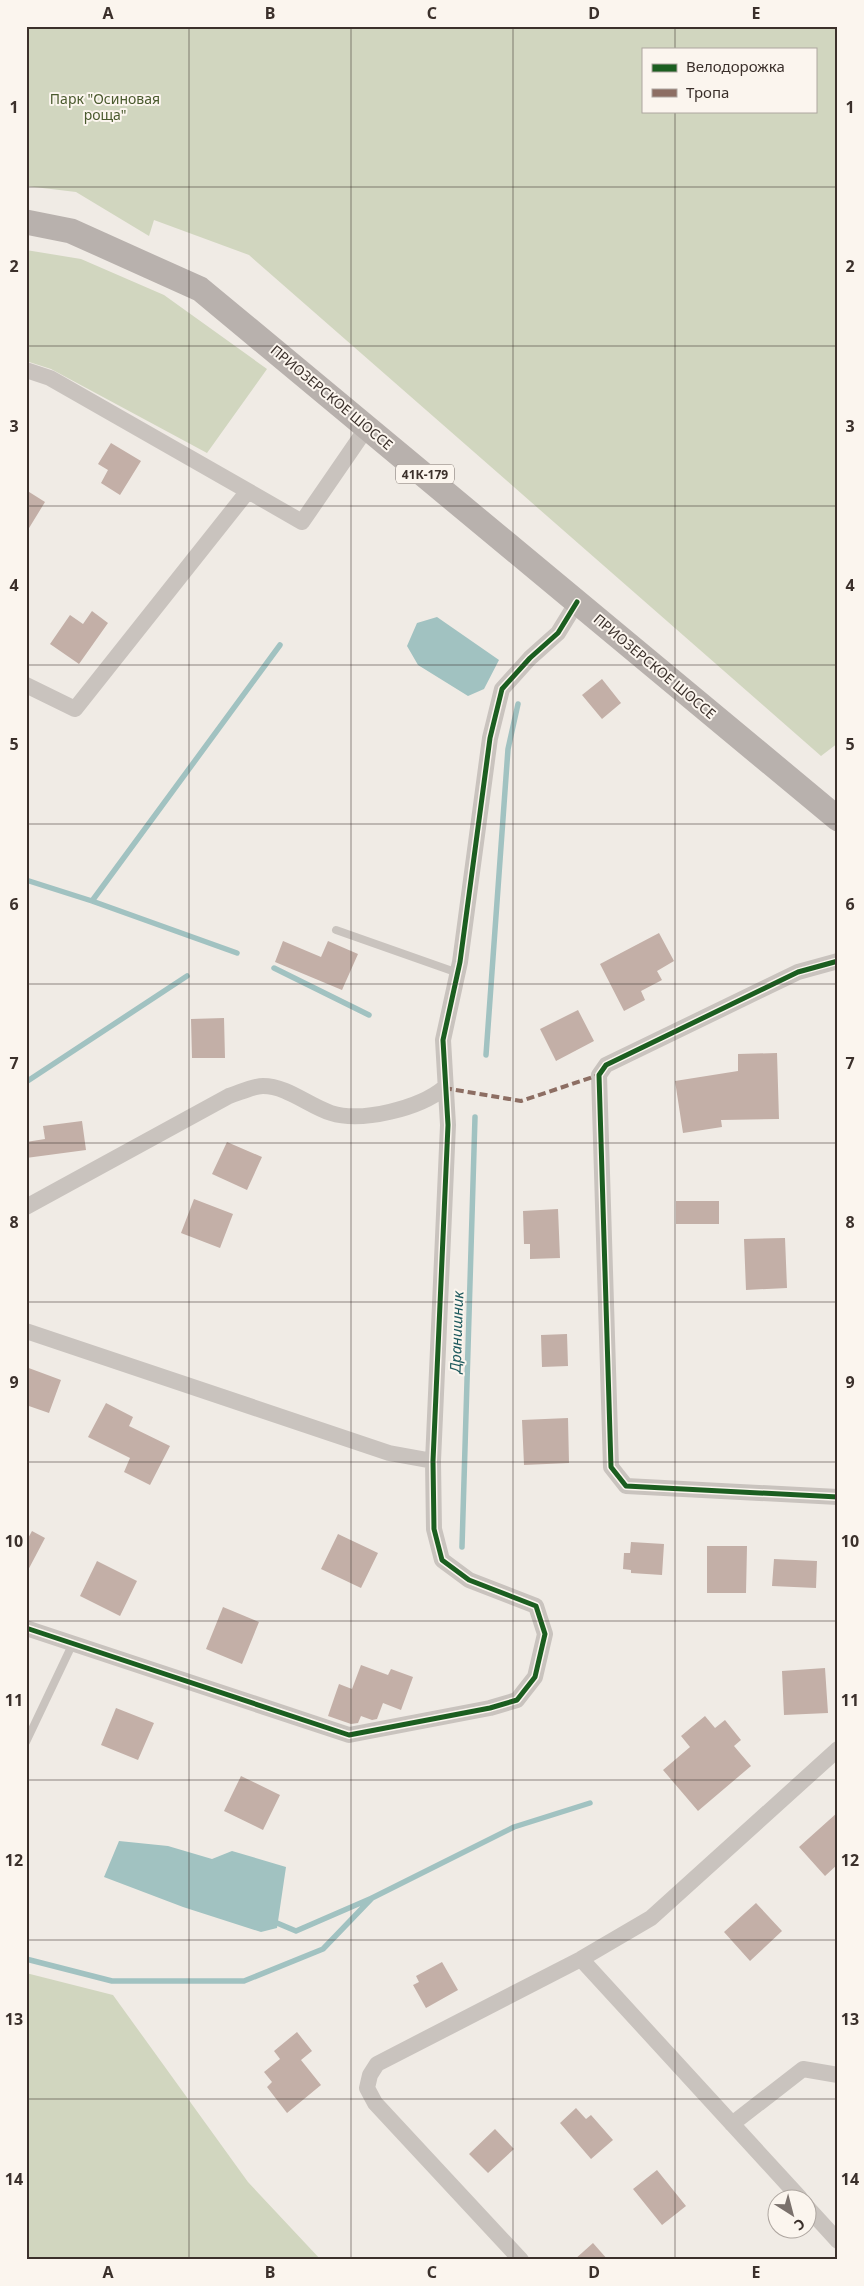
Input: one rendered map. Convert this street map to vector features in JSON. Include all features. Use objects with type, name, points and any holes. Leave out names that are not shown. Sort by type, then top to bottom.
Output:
[{"type":"main road","name":"ПРИОЗЕРСКОЕ ШОССЕ","points":[[26,222],[71,231],[200,289],[368,426],[838,819]]},
{"type":"street","points":[[26,370],[50,378],[302,522],[368,426]]},
{"type":"street","points":[[26,685],[75,709],[248,491]]},
{"type":"street","points":[[26,1628],[349,1735],[490,1708],[517,1700],[535,1677],[545,1634],[536,1606],[469,1580],[442,1560],[434,1529],[433,1461],[448,1125],[444,1088],[443,1040],[458,972],[490,738],[502,689],[530,658],[558,633],[577,602]]},
{"type":"street","points":[[838,961],[798,972],[606,1065],[599,1075],[611,1467],[626,1486],[838,1497]]},
{"type":"street","points":[[26,1207],[230,1096],[263,1086],[293,1094],[330,1113],[351,1117],[377,1115],[430,1099],[444,1088]]},
{"type":"street","points":[[26,1331],[389,1453],[433,1461]]},
{"type":"street","points":[[521,2260],[375,2103],[367,2088],[370,2075],[376,2064],[581,1959],[651,1918],[838,1749]]},
{"type":"street","points":[[581,1959],[791,2188]]},
{"type":"street","points":[[732,2124],[803,2069],[838,2075]]},
{"type":"street","points":[[816,2217],[838,2241]]},
{"type":"lane","points":[[336,930],[458,972]]},
{"type":"lane","points":[[26,1742],[73,1644]]},
{"type":"green space","name":"Парк \"Осиновая роща\"","points":[[26,26],[838,26],[838,743],[821,756],[249,255],[154,220],[149,236],[76,192],[26,186]]},
{"type":"green space","points":[[26,250],[81,259],[164,295],[267,369],[207,453],[51,369],[26,361]]},
{"type":"green space","points":[[26,1973],[113,1995],[248,2182],[321,2260],[26,2260]]},
{"type":"water","points":[[437,617],[499,660],[484,689],[468,696],[418,665],[407,646],[417,623]]},
{"type":"water","points":[[119,1841],[168,1846],[212,1859],[232,1851],[286,1867],[277,1928],[261,1932],[183,1907],[104,1877]]},
{"type":"building","points":[[111,443],[141,461],[120,495],[101,483],[108,470],[98,464]]},
{"type":"building","points":[[26,490],[45,502],[26,533]]},
{"type":"building","points":[[92,611],[108,623],[79,664],[50,644],[70,615],[83,624]]},
{"type":"building","points":[[602,679],[621,703],[602,719],[582,695]]},
{"type":"building","points":[[659,933],[674,961],[657,971],[662,980],[641,991],[645,1000],[624,1011],[600,964]]},
{"type":"building","points":[[283,941],[321,957],[328,941],[358,954],[342,990],[275,962]]},
{"type":"building","points":[[578,1010],[594,1041],[556,1061],[540,1029]]},
{"type":"building","points":[[224,1018],[225,1058],[192,1058],[191,1019]]},
{"type":"building","points":[[777,1053],[779,1119],[721,1120],[722,1127],[683,1133],[675,1081],[738,1071],[738,1054]]},
{"type":"building","points":[[82,1121],[86,1150],[26,1158],[26,1142],[45,1139],[43,1126]]},
{"type":"building","points":[[227,1142],[262,1157],[247,1190],[212,1174]]},
{"type":"building","points":[[194,1199],[233,1214],[220,1248],[181,1233]]},
{"type":"building","points":[[676,1201],[719,1201],[719,1224],[676,1224]]},
{"type":"building","points":[[558,1209],[560,1258],[530,1259],[530,1244],[524,1244],[523,1211]]},
{"type":"building","points":[[785,1238],[787,1288],[746,1290],[744,1239]]},
{"type":"building","points":[[567,1334],[568,1366],[542,1367],[541,1335]]},
{"type":"building","points":[[26,1367],[61,1380],[49,1413],[26,1405]]},
{"type":"building","points":[[106,1403],[133,1417],[129,1426],[170,1446],[150,1485],[124,1472],[130,1458],[88,1437]]},
{"type":"building","points":[[568,1418],[569,1463],[524,1465],[522,1420]]},
{"type":"building","points":[[32,1531],[45,1538],[26,1574],[26,1542]]},
{"type":"building","points":[[338,1534],[378,1553],[361,1588],[321,1569]]},
{"type":"building","points":[[631,1542],[664,1544],[662,1575],[631,1573],[631,1570],[623,1569],[624,1553],[630,1553]]},
{"type":"building","points":[[707,1546],[747,1546],[746,1593],[707,1593]]},
{"type":"building","points":[[774,1559],[817,1561],[816,1588],[772,1586]]},
{"type":"building","points":[[97,1561],[137,1581],[120,1616],[80,1596]]},
{"type":"building","points":[[223,1607],[259,1622],[242,1664],[206,1649]]},
{"type":"building","points":[[361,1665],[388,1675],[391,1669],[413,1677],[401,1710],[383,1703],[377,1719],[372,1720],[361,1716],[358,1723],[351,1724],[328,1716],[339,1684],[352,1689]]},
{"type":"building","points":[[825,1668],[828,1713],[784,1715],[782,1671]]},
{"type":"building","points":[[116,1708],[154,1723],[138,1760],[101,1745]]},
{"type":"building","points":[[705,1716],[715,1728],[725,1720],[741,1740],[734,1746],[751,1766],[698,1811],[663,1770],[690,1747],[681,1736]]},
{"type":"building","points":[[241,1776],[280,1795],[263,1830],[224,1811]]},
{"type":"building","points":[[838,1812],[838,1864],[825,1876],[799,1847]]},
{"type":"building","points":[[756,1903],[782,1931],[750,1961],[724,1932]]},
{"type":"building","points":[[442,1962],[458,1990],[426,2008],[413,1985],[419,1982],[416,1976]]},
{"type":"building","points":[[297,2032],[312,2051],[301,2060],[321,2085],[287,2113],[267,2087],[272,2082],[264,2072],[280,2059],[274,2051]]},
{"type":"building","points":[[576,2108],[586,2119],[591,2115],[613,2140],[591,2159],[560,2123]]},
{"type":"building","points":[[495,2129],[514,2149],[488,2173],[469,2154]]},
{"type":"building","points":[[657,2170],[686,2206],[662,2225],[633,2189]]},
{"type":"building","points":[[593,2243],[608,2260],[574,2260]]},
{"type":"waterway","points":[[26,880],[92,901],[280,645]]},
{"type":"waterway","points":[[486,1055],[508,749],[518,704]]},
{"type":"waterway","points":[[92,901],[237,953]]},
{"type":"waterway","points":[[274,968],[369,1015]]},
{"type":"waterway","points":[[26,1082],[187,976]]},
{"type":"waterway","name":"Дранишник","points":[[462,1547],[475,1117]]},
{"type":"waterway","points":[[277,1923],[296,1931],[372,1898],[514,1827],[590,1803]]},
{"type":"waterway","points":[[26,1959],[112,1981],[244,1981],[323,1949],[372,1898]]},
{"type":"marked path","points":[[444,1088],[521,1101],[599,1075]]},
{"type":"cycle path","points":[[26,1628],[349,1735],[490,1708],[517,1700],[535,1677],[545,1634],[536,1606],[469,1580],[442,1560],[434,1529],[433,1461],[448,1125],[443,1040],[460,962],[490,738],[502,689],[530,658],[558,633],[577,602]]},
{"type":"cycle path","points":[[838,961],[798,972],[606,1065],[599,1075],[611,1467],[626,1486],[838,1497]]}]
